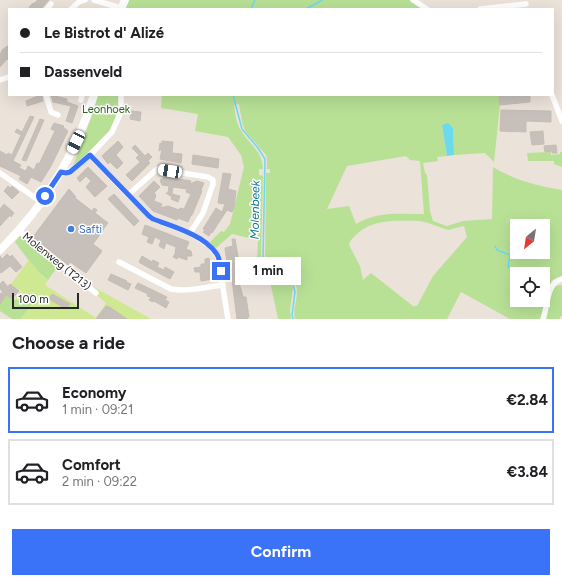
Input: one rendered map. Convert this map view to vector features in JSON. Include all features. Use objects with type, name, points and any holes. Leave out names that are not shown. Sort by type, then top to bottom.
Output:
[{"type":"main road","points":[[0,250],[41,202],[61,172],[81,133],[94,96]]},
{"type":"street","points":[[72,8],[79,2],[86,0]]},
{"type":"street","points":[[94,0],[118,8]]},
{"type":"street","points":[[413,0],[425,8]]},
{"type":"street","points":[[489,8],[526,4]]},
{"type":"street","points":[[46,96],[51,112],[58,115]]},
{"type":"street","points":[[61,172],[70,172],[90,155],[112,132],[121,112],[121,96]]},
{"type":"street","points":[[552,96],[562,121]]},
{"type":"street","points":[[90,155],[128,196],[153,219],[190,233],[210,246],[216,252],[228,319]]},
{"type":"street","points":[[128,196],[157,169],[212,178],[213,184],[203,213],[190,233]]},
{"type":"street","points":[[0,173],[41,202]]},
{"type":"street","name":"Molenweg (T213)","points":[[18,230],[96,293]]},
{"type":"street","points":[[119,262],[171,289],[181,291],[223,285]]},
{"type":"street","points":[[543,319],[551,287],[555,282],[562,279]]},
{"type":"green space","points":[[129,0],[411,0],[423,8],[125,8]]},
{"type":"green space","name":"Leonhoek","points":[[98,96],[119,96],[118,111],[109,133],[73,166]]},
{"type":"green space","points":[[162,96],[499,96],[500,105],[494,162],[485,153],[454,155],[453,128],[442,125],[447,156],[437,157],[438,161],[423,163],[425,173],[427,175],[430,211],[433,221],[447,226],[463,221],[492,219],[493,167],[509,176],[526,182],[562,190],[562,277],[552,280],[550,285],[550,267],[510,267],[510,307],[544,307],[541,319],[510,319],[461,292],[447,319],[295,319],[294,309],[297,294],[296,285],[293,280],[282,278],[281,275],[280,277],[273,273],[267,267],[265,262],[266,173],[270,173],[270,169],[267,169],[266,155],[245,131],[239,104],[234,105],[239,126],[243,134],[260,156],[263,169],[259,169],[259,175],[263,176],[261,261],[263,267],[269,274],[293,287],[290,311],[291,319],[278,319],[270,281],[263,276],[257,265],[258,240],[232,234],[216,248],[209,243],[221,231],[224,232],[230,224],[244,167],[241,155],[228,137],[195,131],[198,114],[161,108]],"holes":[[[406,156],[410,160],[420,161],[424,214],[380,215],[356,224],[349,206],[327,209],[347,166]],[[395,221],[420,221],[448,230],[464,226],[467,237],[433,276],[417,306],[413,306],[371,273],[363,280],[360,266],[349,245],[351,240],[356,235],[378,223]]]},
{"type":"green space","points":[[551,152],[551,155],[560,154],[560,152],[562,152],[562,167],[554,164],[554,161],[528,161],[527,153]]},
{"type":"green space","points":[[20,236],[59,265],[48,280],[34,267],[15,242]]},
{"type":"green space","points":[[29,260],[43,277],[48,280],[45,285],[96,318],[106,303],[92,291],[94,287],[151,319],[21,319],[36,298],[28,293],[19,301],[14,300],[21,291],[11,284]]},
{"type":"green space","points":[[562,285],[562,316],[560,319],[546,319],[548,307],[550,307],[551,292],[555,286]]},
{"type":"green space","points":[[26,293],[36,298],[21,319],[12,319],[0,311],[0,299],[4,294],[14,300],[21,299]]},
{"type":"water","points":[[448,123],[453,128],[454,155],[447,156],[442,125]]},
{"type":"building","points":[[38,0],[49,0],[42,8],[30,8]]},
{"type":"building","points":[[8,46],[8,60],[0,67],[0,55],[2,50]]},
{"type":"building","points":[[38,96],[42,96],[43,101],[27,106],[26,101]]},
{"type":"building","points":[[51,96],[55,96],[67,99],[67,102],[78,106],[72,123],[66,121],[71,106],[53,102]]},
{"type":"building","points":[[499,96],[530,96],[530,102],[500,105]]},
{"type":"building","points":[[501,110],[551,111],[551,122],[526,121],[526,132],[500,131]]},
{"type":"building","points":[[131,111],[141,112],[140,121],[130,119]]},
{"type":"building","points":[[30,116],[34,117],[13,161],[21,165],[19,168],[26,171],[28,166],[34,170],[37,163],[39,164],[55,131],[51,129],[54,123],[64,126],[63,127],[68,131],[51,166],[41,182],[31,177],[27,184],[19,179],[21,176],[0,166],[0,151],[7,155],[8,153],[12,155],[21,135],[15,132],[17,129],[22,132]]},
{"type":"building","points":[[40,119],[44,120],[26,161],[22,160]]},
{"type":"building","points":[[543,131],[544,144],[532,145],[530,132]]},
{"type":"building","points":[[118,141],[123,147],[116,155],[123,163],[117,169],[110,162],[108,164],[102,156]]},
{"type":"building","points":[[162,141],[173,142],[172,153],[182,154],[181,163],[160,159],[162,149],[159,151],[160,143],[162,144]]},
{"type":"building","points":[[135,145],[145,156],[148,153],[152,157],[148,161],[150,163],[132,181],[126,175],[140,162],[136,158],[139,155],[132,148]]},
{"type":"building","points":[[556,145],[557,153],[552,153],[552,151],[545,152],[544,146]]},
{"type":"building","points":[[193,155],[219,159],[218,168],[192,164]]},
{"type":"building","points":[[88,167],[107,186],[95,197],[86,187],[91,181],[86,176],[80,182],[77,178]]},
{"type":"building","points":[[223,173],[231,174],[228,189],[236,191],[234,207],[232,212],[227,210],[209,236],[203,232],[205,230],[203,229],[216,208],[222,212],[225,204],[218,203]]},
{"type":"building","points":[[165,177],[191,181],[190,184],[197,181],[204,183],[188,222],[178,218],[177,220],[153,211],[139,196],[154,181],[160,187],[154,193],[156,195],[154,201],[162,204],[160,208],[168,206],[179,210],[180,208],[184,209],[191,194],[186,192],[187,189],[173,187],[172,194],[180,196],[178,202],[171,199],[172,197],[166,193],[168,193],[169,186],[162,185],[160,180]]},
{"type":"building","points":[[8,186],[10,188],[12,186],[19,192],[12,199],[4,191]]},
{"type":"building","name":"Safti","points":[[69,189],[76,197],[75,198],[92,211],[94,208],[97,210],[95,213],[108,223],[104,228],[102,228],[104,229],[93,244],[102,251],[86,273],[70,262],[68,265],[33,237]]},
{"type":"building","points":[[114,194],[139,221],[134,226],[108,199]]},
{"type":"building","points":[[4,204],[14,213],[11,217],[10,215],[0,226],[0,209]]},
{"type":"building","points":[[145,225],[189,242],[186,249],[191,251],[192,256],[187,256],[187,260],[178,257],[177,259],[173,257],[176,252],[176,247],[166,243],[164,249],[159,246],[161,240],[155,237],[152,244],[147,242],[149,237],[142,234]]},
{"type":"building","points":[[232,239],[235,239],[242,279],[239,279],[240,287],[243,297],[246,297],[248,319],[237,319],[232,280],[230,280],[230,272],[233,272],[231,263],[227,263],[225,248],[233,246]]},
{"type":"building","points":[[7,254],[10,257],[12,255],[22,267],[16,272],[10,266],[1,273],[0,271],[0,256],[2,259]]},
{"type":"building","points":[[142,256],[152,262],[153,260],[159,263],[157,267],[164,270],[165,267],[174,272],[170,279],[139,262]]},
{"type":"building","points":[[209,258],[213,279],[201,281],[200,272],[195,272],[194,268],[201,267],[201,264],[205,264],[205,259]]},
{"type":"building","points":[[111,274],[131,284],[128,290],[108,280]]},
{"type":"building","points":[[3,281],[8,287],[10,284],[19,291],[12,299],[6,295],[0,304],[0,294],[3,292],[0,289],[0,284]]},
{"type":"building","points":[[138,283],[167,297],[165,300],[169,302],[166,308],[154,301],[149,300],[151,297],[147,296],[148,294],[135,288]]},
{"type":"building","points":[[52,294],[70,304],[66,309],[49,299]]},
{"type":"building","points":[[106,306],[108,306],[127,319],[96,319]]},
{"type":"waterway","name":"Molenbeek","points":[[251,8],[255,0]]},
{"type":"waterway","points":[[308,8],[322,0]]},
{"type":"waterway","name":"Molenbeek","points":[[233,96],[242,129],[265,159],[263,260],[265,266],[271,273],[293,284],[295,292],[292,315],[293,319]]},
{"type":"waterway","points":[[495,246],[497,250],[510,255],[508,267],[510,268]]},
{"type":"place","name":"Safti","points":[[71,229]]},
{"type":"route","points":[[45,196],[61,172],[70,172],[90,155],[149,216],[153,219],[190,233],[210,246],[216,252],[221,271]]}]
